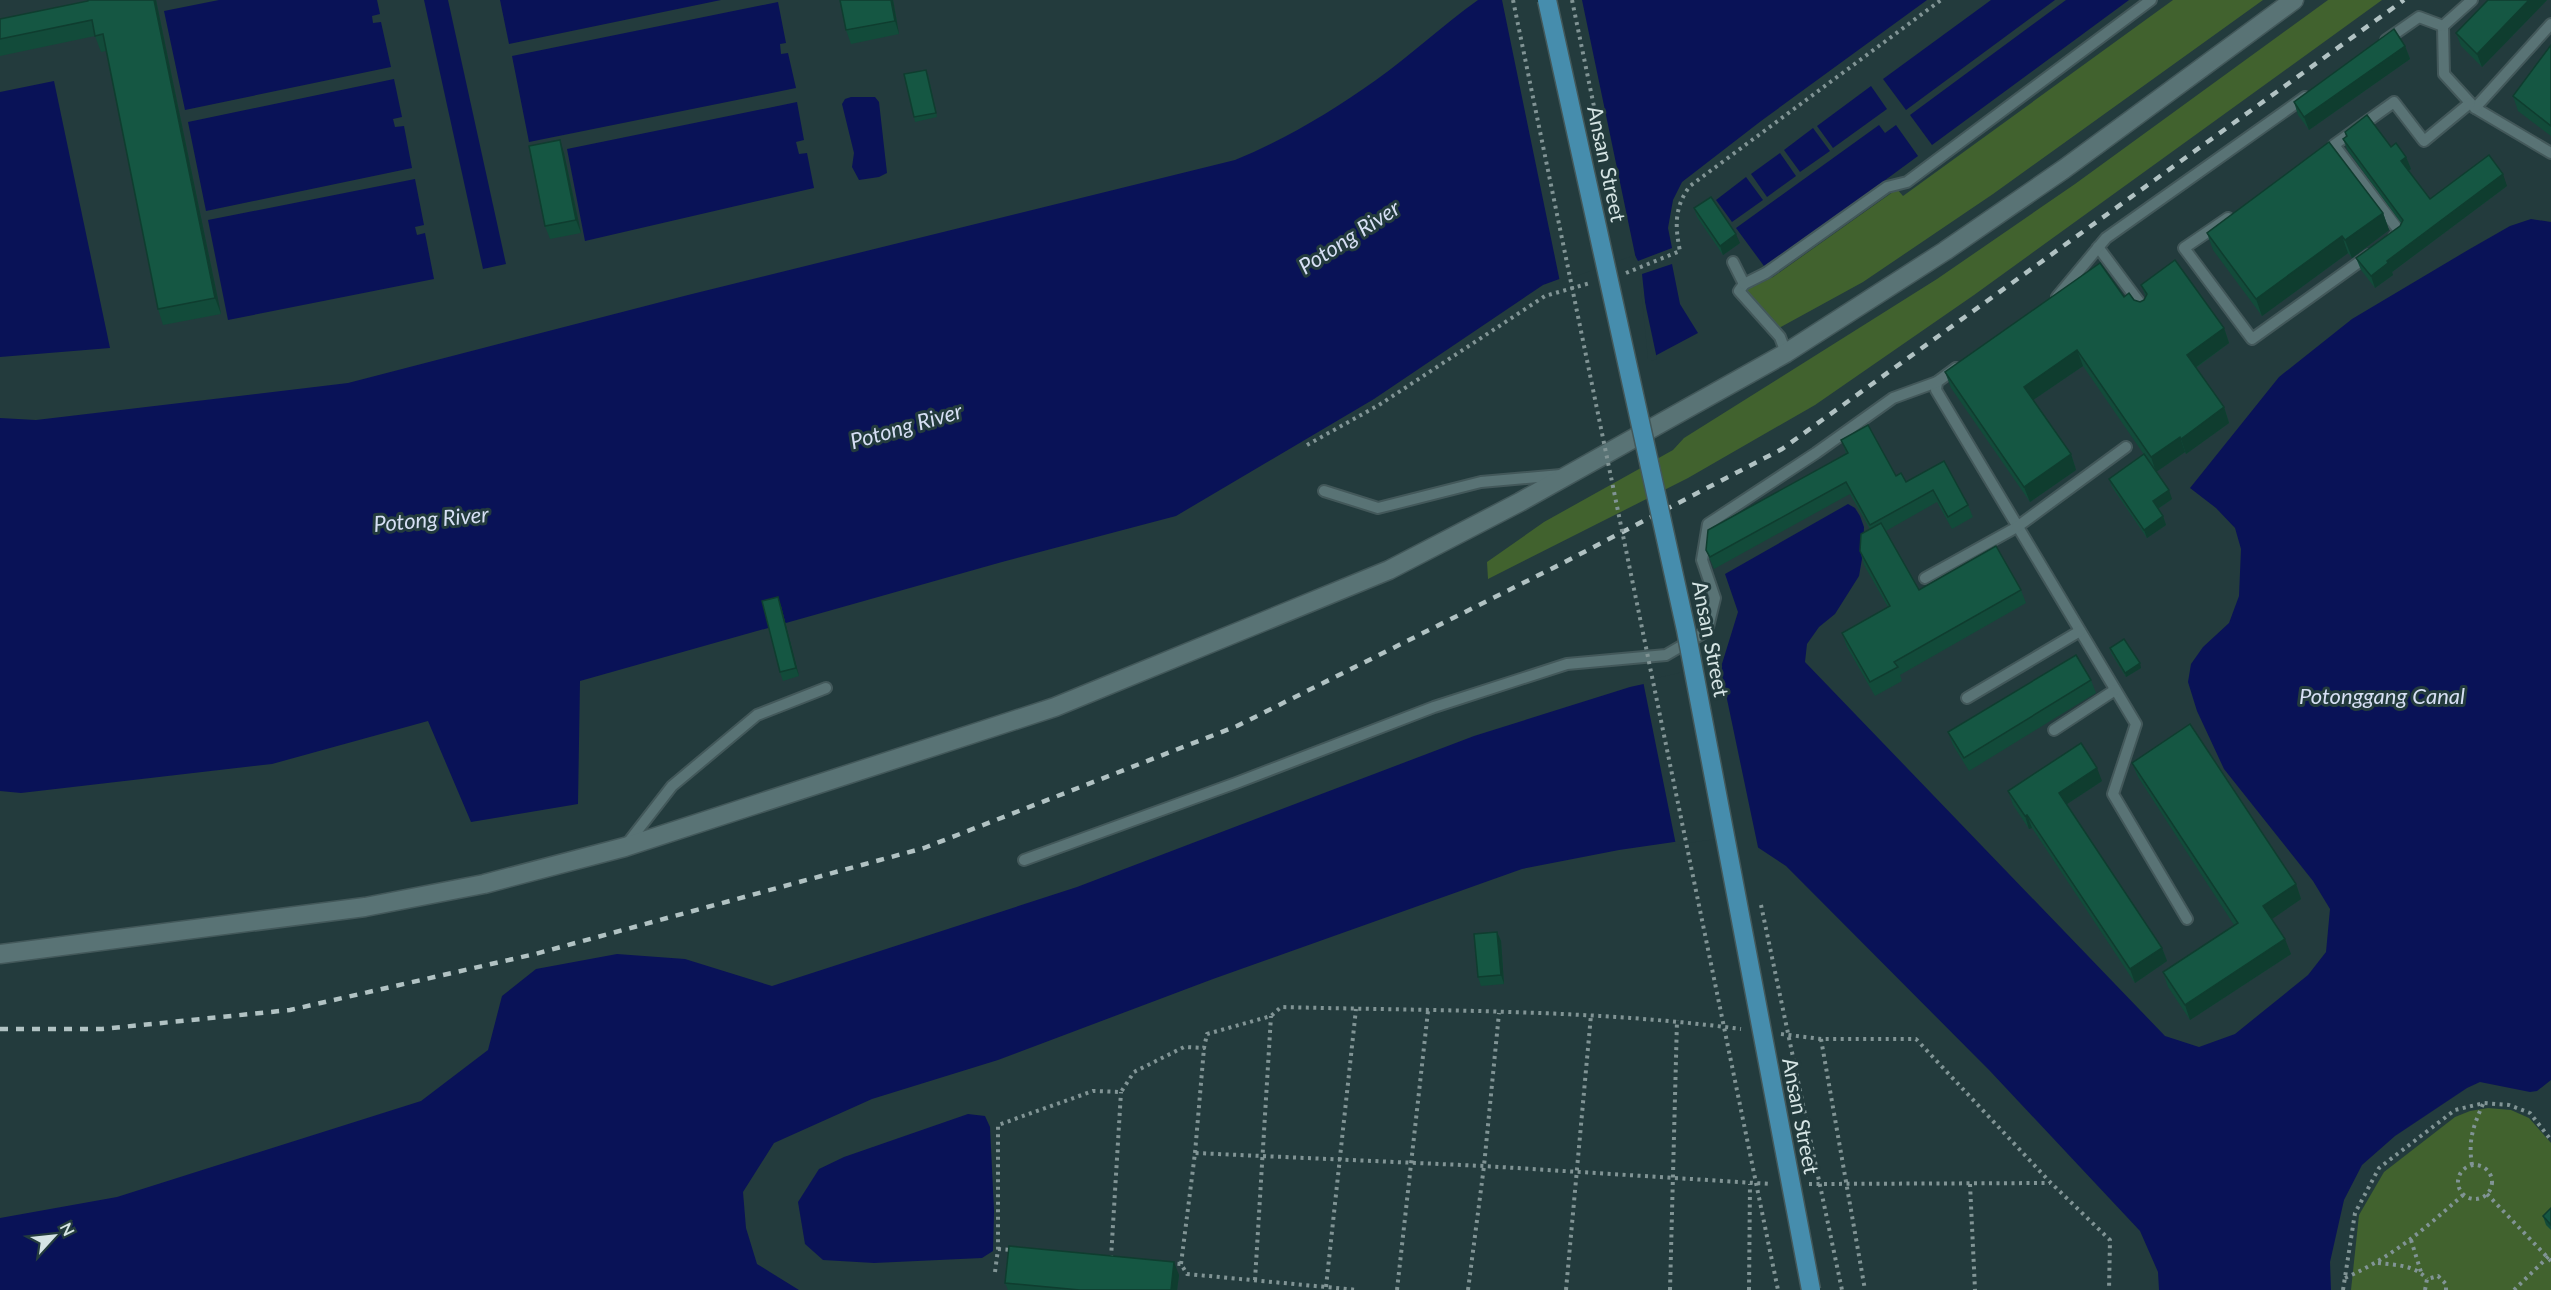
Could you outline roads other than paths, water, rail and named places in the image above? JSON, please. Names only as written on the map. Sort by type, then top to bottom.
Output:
[{"type":"main road","name":"Ansan Street","points":[[1547,0],[1686,630],[1810,1290]]},
{"type":"main road","points":[[0,954],[365,907],[484,884],[625,847],[1055,707],[1389,570],[1570,475],[1786,353],[1945,251],[2064,170],[2294,0]]},
{"type":"lane","points":[[1786,353],[1780,337],[1739,291],[1744,284],[1766,273],[1887,187],[1907,182],[2151,0]]},
{"type":"lane","points":[[2472,0],[2444,26],[2444,74],[2473,106],[2551,153]]},
{"type":"lane","points":[[2372,50],[2420,17],[2444,26]]},
{"type":"lane","points":[[2240,209],[2184,248],[2252,339],[2400,232],[2329,148],[2394,102],[2424,141],[2473,106],[2551,24]]},
{"type":"lane","points":[[2049,303],[2058,296],[2106,238],[2315,90]]},
{"type":"lane","points":[[2098,247],[2145,310]]},
{"type":"lane","points":[[1733,262],[1744,284]]},
{"type":"lane","points":[[1024,860],[1236,783],[1434,707],[1567,664],[1666,655],[1707,631],[1714,598],[1702,560],[1708,524],[1816,453],[1893,398],[1937,382],[1965,362]]},
{"type":"lane","points":[[1937,382],[1936,390],[2136,724],[2113,794],[2187,919]]},
{"type":"lane","points":[[1925,578],[2017,527],[2126,447]]},
{"type":"lane","points":[[1324,491],[1378,508],[1481,482],[1570,475]]},
{"type":"lane","points":[[1967,698],[2080,631]]},
{"type":"lane","points":[[625,847],[672,786],[758,715],[826,688]]},
{"type":"lane","points":[[2054,730],[2115,690]]},
{"type":"water","points":[[219,0],[377,0],[380,14],[372,16],[373,23],[381,22],[391,67],[185,110],[164,11]]},
{"type":"water","points":[[424,0],[448,0],[506,264],[483,269]]},
{"type":"water","points":[[500,0],[721,0],[509,44]]},
{"type":"water","name":"Potong River","points":[[1478,0],[1927,0],[1761,121],[1682,182],[1673,200],[1668,228],[1672,248],[1638,261],[1633,252],[1543,285],[1374,399],[1176,516],[1002,562],[580,681],[578,804],[471,822],[428,721],[272,764],[21,793],[0,791],[0,418],[36,420],[348,383],[688,295],[1235,160],[1290,134],[1342,103],[1389,70]]},
{"type":"water","points":[[1991,0],[2055,0],[1906,110],[1883,79]]},
{"type":"water","points":[[2066,0],[2129,0],[1932,145],[1910,115]]},
{"type":"water","points":[[778,2],[786,43],[780,44],[781,54],[788,53],[796,88],[529,142],[512,56]]},
{"type":"water","points":[[394,79],[402,117],[393,119],[395,127],[404,126],[412,168],[206,211],[188,122]]},
{"type":"water","points":[[54,81],[110,348],[0,357],[0,92]]},
{"type":"water","points":[[1871,86],[1887,109],[1833,148],[1817,126]]},
{"type":"water","points":[[875,97],[879,102],[887,173],[879,177],[859,180],[852,167],[854,153],[842,104],[845,99]]},
{"type":"water","points":[[797,102],[804,140],[796,142],[799,154],[807,153],[814,188],[585,241],[567,149]]},
{"type":"water","points":[[1879,125],[1885,133],[1896,125],[1918,156],[1768,266],[1764,266],[1736,228]]},
{"type":"water","points":[[1813,128],[1830,151],[1800,172],[1784,150]]},
{"type":"water","points":[[1780,153],[1796,176],[1767,197],[1751,174]]},
{"type":"water","points":[[1746,177],[1763,200],[1732,222],[1716,200]]},
{"type":"water","points":[[415,179],[424,225],[415,227],[417,235],[425,233],[434,279],[228,320],[208,220]]},
{"type":"water","name":"Potonggang Canal","points":[[2531,219],[2551,222],[2551,1080],[2537,1091],[2530,1092],[2480,1082],[2467,1088],[2395,1136],[2362,1165],[2344,1200],[2330,1262],[2331,1290],[2159,1290],[2158,1272],[2140,1231],[1990,1071],[1786,866],[1736,833],[1619,850],[1522,869],[1213,979],[998,1060],[872,1099],[774,1143],[743,1192],[746,1228],[757,1264],[799,1290],[0,1290],[0,1218],[117,1197],[421,1101],[488,1050],[502,996],[536,969],[617,954],[685,959],[772,986],[1077,887],[1474,736],[1630,687],[1721,667],[1738,612],[1725,574],[1848,504],[1855,508],[1864,527],[1859,576],[1835,614],[1819,627],[1807,644],[1805,662],[2165,1036],[2199,1047],[2235,1034],[2308,975],[2326,952],[2330,909],[2313,881],[2224,769],[2197,711],[2188,682],[2191,664],[2203,647],[2229,623],[2239,596],[2241,549],[2235,528],[2216,508],[2190,488],[2279,377],[2352,319],[2510,226]]},
{"type":"water","points":[[1672,264],[1680,304],[1698,333],[1651,358],[1642,274]]},
{"type":"water","points":[[968,1114],[985,1116],[990,1127],[994,1211],[993,1251],[982,1258],[874,1263],[823,1260],[805,1244],[798,1202],[819,1169],[844,1157]]},
{"type":"railway","points":[[0,1029],[102,1029],[290,1010],[535,954],[924,848],[1237,726],[1559,565],[1782,449],[2404,0]]}]
